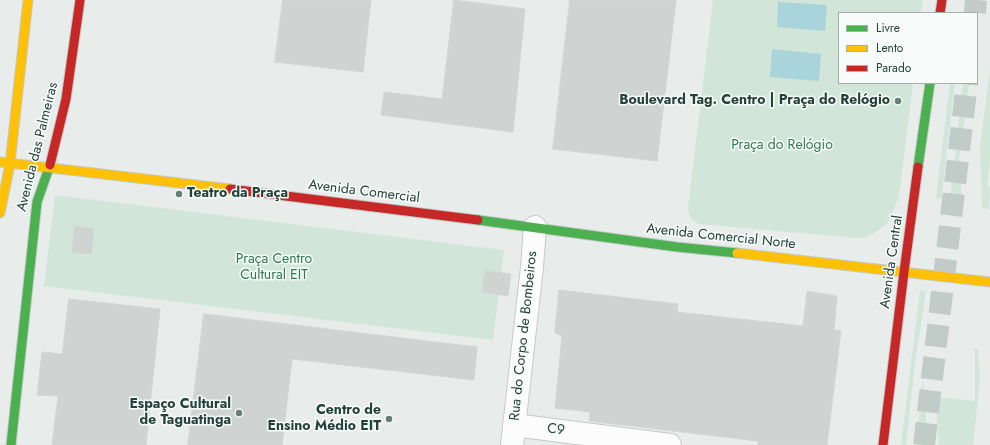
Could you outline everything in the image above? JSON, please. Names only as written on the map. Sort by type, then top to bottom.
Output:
[{"type":"main road","name":"Avenida das Palmeiras","points":[[0,213],[10,164],[28,0]]},
{"type":"main road","name":"Avenida das Palmeiras","points":[[11,445],[37,202],[50,167],[66,99],[80,0]]},
{"type":"main road","points":[[940,12],[942,0]]},
{"type":"main road","name":"Avenida Central","points":[[883,445],[904,272],[930,84]]},
{"type":"main road","name":"Avenida Comercial","points":[[0,162],[535,228]]},
{"type":"main road","name":"Avenida Comercial Norte","points":[[535,228],[669,246],[990,282]]},
{"type":"street","name":"Rua do Corpo de Bombeiros","points":[[513,435],[535,228]]},
{"type":"street","name":"C9","points":[[513,435],[670,445]]},
{"type":"green space","name":"Praça do Relógio","points":[[713,0],[923,0],[921,12],[838,12],[838,84],[913,84],[899,197],[887,224],[864,238],[857,238],[699,224],[690,218],[688,208]]},
{"type":"green space","points":[[974,0],[979,0],[978,12],[972,12]]},
{"type":"green space","points":[[990,69],[990,159],[987,186],[990,187],[989,209],[982,208],[980,145]]},
{"type":"green space","points":[[950,84],[955,84],[942,192],[943,199],[936,198]]},
{"type":"green space","points":[[963,84],[969,84],[959,160],[962,200],[950,199]]},
{"type":"green space","name":"Praça Centro Cultural EIT","points":[[55,195],[504,250],[493,340],[44,286]]},
{"type":"green space","points":[[920,290],[926,291],[915,364],[906,445],[901,445]]},
{"type":"green space","points":[[976,348],[978,350],[980,380],[973,445],[939,445],[935,397],[975,401],[974,349]]},
{"type":"green space","points":[[923,379],[928,445],[916,445]]},
{"type":"water","points":[[778,2],[827,5],[825,31],[777,27]]},
{"type":"water","points":[[772,49],[821,54],[819,81],[770,77]]},
{"type":"building","points":[[283,0],[371,0],[363,72],[275,62]]},
{"type":"building","points":[[454,0],[525,9],[513,132],[381,115],[384,92],[442,99]]},
{"type":"building","points":[[570,0],[676,0],[657,161],[553,149]]},
{"type":"building","points":[[75,226],[94,229],[91,254],[72,252]]},
{"type":"building","points":[[485,271],[511,274],[508,296],[482,292]]},
{"type":"building","points":[[559,290],[678,304],[677,312],[803,326],[807,291],[837,296],[834,330],[841,331],[827,445],[758,445],[758,441],[589,421],[590,412],[555,408],[562,336],[555,333]]},
{"type":"building","points":[[69,299],[160,309],[146,445],[52,445],[58,396],[37,395],[42,352],[62,354]]},
{"type":"building","points":[[204,314],[477,347],[474,380],[292,359],[282,445],[188,445]]},
{"type":"tunnel","points":[[975,12],[976,0]]},
{"type":"tunnel","points":[[924,445],[967,84]]},
{"type":"traffic: fast","points":[[918,167],[930,84]]},
{"type":"traffic: fast","points":[[11,445],[37,202],[50,165]]},
{"type":"traffic: fast","points":[[478,220],[677,247],[737,253]]},
{"type":"traffic: slow","points":[[0,213],[10,164],[28,0]]},
{"type":"traffic: slow","points":[[0,162],[230,189]]},
{"type":"traffic: slow","points":[[737,253],[990,282]]},
{"type":"traffic: jam","points":[[50,165],[66,99],[80,0]]},
{"type":"traffic: jam","points":[[940,12],[942,0]]},
{"type":"traffic: jam","points":[[883,445],[918,167]]},
{"type":"traffic: jam","points":[[230,189],[478,220]]},
{"type":"place","name":"Boulevard Tag. Centro | Praça do Relógio","points":[[898,101]]},
{"type":"place","name":"Teatro da Praça","points":[[179,194]]},
{"type":"place","name":"Espaço Cultural de Taguatinga","points":[[239,413]]},
{"type":"place","name":"Centro de Ensino Médio EIT","points":[[389,419]]}]
